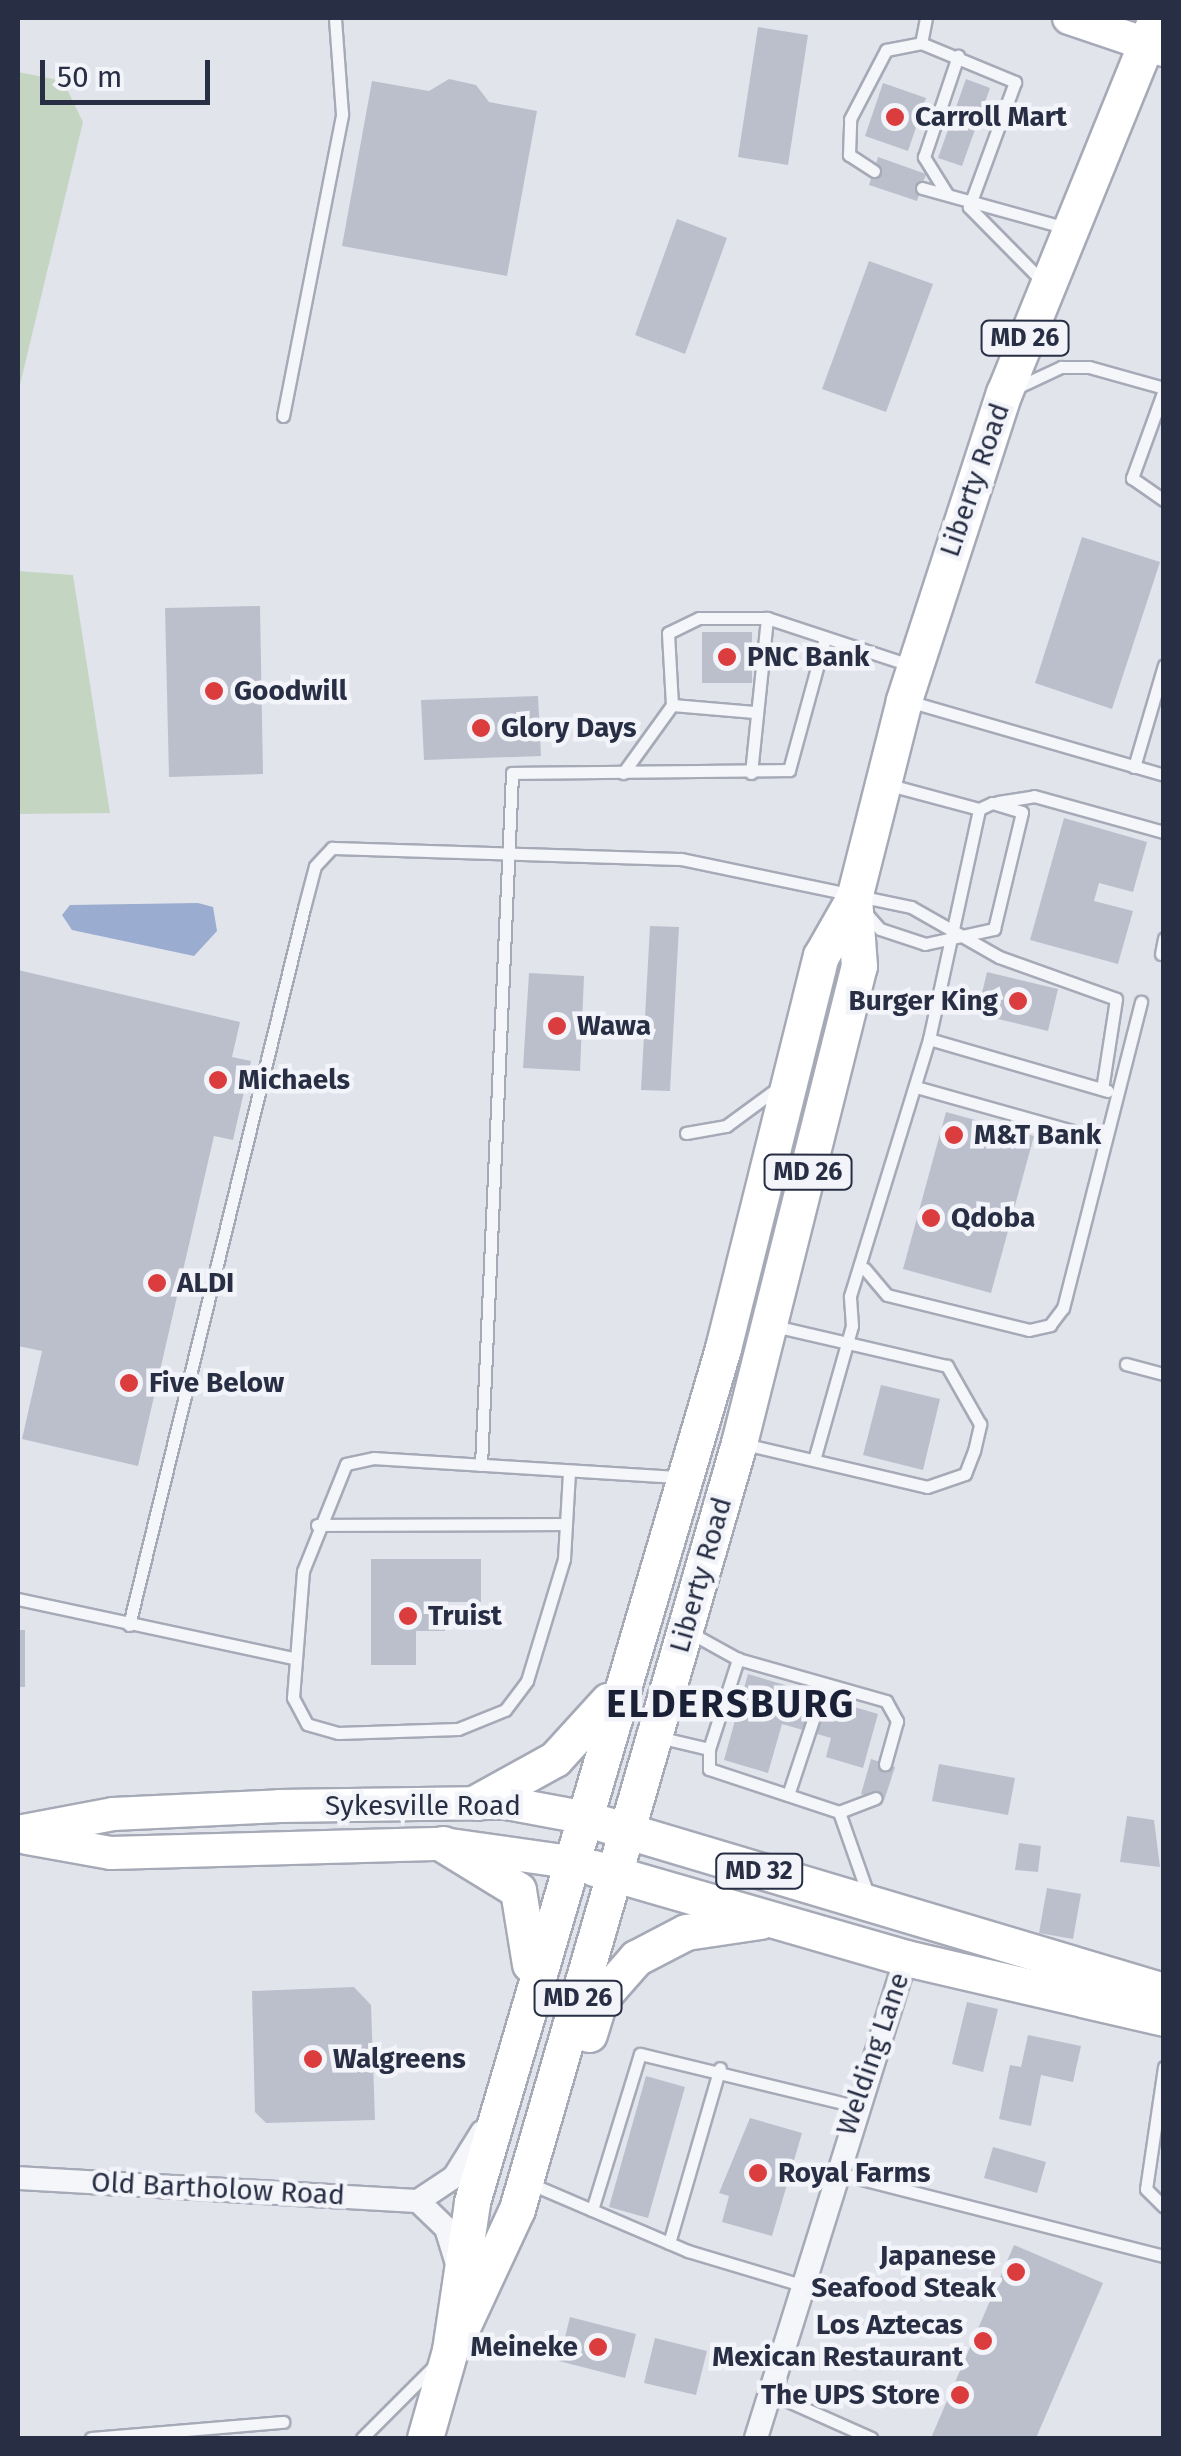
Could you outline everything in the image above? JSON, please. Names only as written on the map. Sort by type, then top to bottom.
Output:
[{"type":"main road","points":[[1069,18],[1155,37]]},
{"type":"main road","name":"Liberty Road","points":[[450,2350],[458,2269],[497,2114],[680,1477],[723,1348],[821,956],[854,898],[909,683],[1004,393],[1069,229],[1155,37]]},
{"type":"main road","name":"Liberty Road","points":[[425,2438],[450,2350],[525,2182],[739,1443],[859,966],[854,898]]},
{"type":"main road","points":[[477,1802],[556,1759],[620,1684]]},
{"type":"main road","name":"Sykesville Road","points":[[18,1834],[112,1814],[477,1802],[582,1817],[1164,1991]]},
{"type":"main road","name":"Sykesville Road","points":[[18,1834],[111,1853],[443,1844],[570,1862],[906,1958],[1164,2018]]},
{"type":"main road","points":[[443,1844],[518,1890],[531,1995]]},
{"type":"main road","points":[[542,2123],[574,2079],[600,1998],[636,1958],[686,1932],[771,1919]]},
{"type":"street","name":"Welding Lane","points":[[756,2438],[834,2172],[906,1958]]},
{"type":"street","points":[[458,2269],[446,2228],[418,2201],[454,2177],[497,2114]]},
{"type":"street","name":"Old Bartholow Road","points":[[18,2178],[418,2201]]},
{"type":"lane","points":[[283,416],[342,114],[335,18]]},
{"type":"lane","points":[[921,43],[926,18]]},
{"type":"lane","points":[[874,171],[848,154],[850,119],[886,50],[921,43],[958,56],[1014,82],[969,207]]},
{"type":"lane","points":[[947,194],[924,157],[958,56]]},
{"type":"lane","points":[[922,188],[947,194],[969,207],[1046,285]]},
{"type":"lane","points":[[969,207],[1069,229]]},
{"type":"lane","points":[[1004,393],[1061,367],[1114,369],[1164,389],[1132,478],[1164,500]]},
{"type":"lane","points":[[624,773],[672,705],[668,633],[699,618],[767,618],[824,638],[909,683],[1164,776]]},
{"type":"lane","points":[[751,773],[754,712],[767,618]]},
{"type":"lane","points":[[481,1465],[512,851],[512,773],[788,770],[824,638]]},
{"type":"lane","points":[[1134,767],[1164,665]]},
{"type":"lane","points":[[672,705],[754,712]]},
{"type":"lane","points":[[883,784],[979,809],[1034,796],[1164,832]]},
{"type":"lane","points":[[854,898],[898,937],[925,944],[954,933],[994,929],[1022,812],[992,803]]},
{"type":"lane","points":[[814,1460],[844,1342],[850,1296],[865,1268],[930,1039],[979,809]]},
{"type":"lane","points":[[128,1625],[315,866],[346,844],[709,862],[854,898],[911,907],[954,933],[1116,1000],[1102,1089]]},
{"type":"lane","points":[[1161,954],[1164,938]]},
{"type":"lane","points":[[865,1268],[887,1295],[1029,1330],[1050,1325],[1063,1308],[1140,1002]]},
{"type":"lane","points":[[930,1039],[1117,1094]]},
{"type":"lane","points":[[686,1133],[726,1126],[791,1078]]},
{"type":"lane","points":[[916,1086],[1104,1140]]},
{"type":"lane","points":[[739,1443],[947,1487],[974,1451],[980,1424],[947,1366],[770,1324]]},
{"type":"lane","points":[[1126,1364],[1164,1374]]},
{"type":"lane","points":[[569,1472],[566,1524],[527,1681],[482,1724],[319,1730],[297,1713],[292,1658],[304,1564],[335,1478],[357,1458],[680,1477]]},
{"type":"lane","points":[[317,1525],[566,1524]]},
{"type":"lane","points":[[18,1599],[292,1658]]},
{"type":"lane","points":[[685,1630],[738,1659],[896,1709],[885,1764]]},
{"type":"lane","points":[[738,1659],[709,1750],[709,1769],[839,1812],[874,1798]]},
{"type":"lane","points":[[788,1795],[825,1684]]},
{"type":"lane","points":[[654,1736],[709,1750]]},
{"type":"lane","points":[[839,1812],[873,1906]]},
{"type":"lane","points":[[592,2210],[640,2054],[720,2068],[855,2106]]},
{"type":"lane","points":[[1164,2067],[1146,2189],[1164,2207]]},
{"type":"lane","points":[[669,2243],[720,2068]]},
{"type":"lane","points":[[834,2172],[1164,2256]]},
{"type":"lane","points":[[525,2182],[669,2243],[801,2285]]},
{"type":"lane","points":[[362,2438],[450,2350]]},
{"type":"lane","points":[[770,2393],[871,2438]]},
{"type":"lane","points":[[91,2438],[211,2433],[283,2422]]},
{"type":"green space","points":[[18,72],[63,81],[83,122],[18,393]]},
{"type":"green space","points":[[18,571],[73,575],[110,813],[18,814]]},
{"type":"water","points":[[198,903],[213,907],[217,931],[194,956],[72,930],[62,915],[70,905]]},
{"type":"building","points":[[758,27],[808,35],[788,165],[738,157]]},
{"type":"building","points":[[449,79],[476,85],[489,102],[537,111],[507,276],[342,246],[372,81],[429,91]]},
{"type":"building","points":[[966,79],[990,88],[962,166],[938,158]]},
{"type":"building","name":"Carroll Mart","points":[[883,83],[926,98],[908,151],[865,136]]},
{"type":"building","points":[[878,157],[926,174],[917,201],[869,185]]},
{"type":"building","points":[[677,219],[727,238],[685,354],[635,335]]},
{"type":"building","points":[[869,261],[933,284],[886,412],[822,389]]},
{"type":"building","points":[[1082,537],[1160,562],[1112,709],[1035,683]]},
{"type":"building","name":"Goodwill","points":[[260,606],[263,774],[169,777],[165,608]]},
{"type":"building","name":"PNC Bank","points":[[702,632],[752,632],[752,683],[702,683]]},
{"type":"building","name":"Glory Days","points":[[538,696],[541,756],[424,760],[421,700]]},
{"type":"building","points":[[1064,818],[1147,842],[1133,892],[1099,883],[1094,901],[1133,911],[1118,964],[1030,940]]},
{"type":"building","name":"Wawa","points":[[650,926],[679,927],[670,1091],[641,1090]]},
{"type":"building","points":[[18,970],[240,1022],[232,1057],[251,1061],[233,1140],[214,1136],[138,1466],[22,1439],[42,1351],[18,1346]]},
{"type":"building","name":"Burger King","points":[[987,972],[1058,989],[1048,1031],[977,1014]]},
{"type":"building","name":"Wawa","points":[[529,973],[584,976],[580,1071],[523,1068]]},
{"type":"building","points":[[946,1112],[1034,1136],[991,1293],[903,1269]]},
{"type":"building","points":[[881,1385],[940,1399],[923,1470],[863,1455]]},
{"type":"building","name":"Truist","points":[[371,1559],[481,1559],[481,1602],[445,1602],[445,1631],[416,1631],[416,1665],[371,1665]]},
{"type":"building","points":[[18,1630],[25,1630],[25,1687],[18,1687]]},
{"type":"building","points":[[748,1674],[792,1687],[787,1706],[836,1720],[841,1703],[878,1714],[863,1768],[826,1757],[831,1738],[782,1724],[768,1773],[724,1760]]},
{"type":"building","points":[[871,1759],[895,1767],[884,1801],[861,1794]]},
{"type":"building","points":[[939,1764],[1015,1778],[1008,1815],[932,1801]]},
{"type":"building","points":[[1127,1816],[1154,1820],[1160,1867],[1120,1862]]},
{"type":"building","points":[[1019,1843],[1041,1846],[1038,1872],[1015,1870]]},
{"type":"building","points":[[1047,1888],[1081,1894],[1073,1939],[1039,1933]]},
{"type":"building","name":"Walgreens","points":[[354,1987],[371,2005],[375,2120],[266,2123],[255,2112],[252,1991]]},
{"type":"building","points":[[967,2002],[998,2009],[983,2072],[952,2064]]},
{"type":"building","points":[[1028,2035],[1081,2046],[1073,2082],[1041,2075],[1031,2126],[999,2119],[1010,2065],[1021,2067]]},
{"type":"building","points":[[646,2076],[685,2087],[648,2218],[609,2207]]},
{"type":"building","name":"Royal Farms","points":[[750,2118],[802,2133],[772,2236],[722,2222],[729,2196],[719,2193]]},
{"type":"building","points":[[993,2147],[1046,2162],[1037,2193],[984,2178]]},
{"type":"building","points":[[1014,2245],[1103,2283],[1036,2438],[931,2438]]},
{"type":"building","name":"Meineke","points":[[570,2317],[636,2334],[625,2378],[559,2361]]},
{"type":"building","points":[[655,2338],[707,2351],[696,2395],[644,2383]]},
{"type":"place","name":"Carroll Mart","points":[[895,117]]},
{"type":"place","name":"PNC Bank","points":[[727,657]]},
{"type":"place","name":"Goodwill","points":[[214,691]]},
{"type":"place","name":"Glory Days","points":[[481,728]]},
{"type":"place","name":"Burger King","points":[[1018,1001]]},
{"type":"place","name":"Wawa","points":[[557,1026]]},
{"type":"place","name":"Michaels","points":[[218,1080]]},
{"type":"place","name":"M&T Bank","points":[[954,1135]]},
{"type":"place","name":"Qdoba","points":[[931,1218]]},
{"type":"place","name":"ALDI","points":[[157,1283]]},
{"type":"place","name":"Five Below","points":[[129,1383]]},
{"type":"place","name":"Truist","points":[[408,1616]]},
{"type":"place","name":"Walgreens","points":[[313,2059]]},
{"type":"place","name":"Royal Farms","points":[[758,2173]]},
{"type":"place","name":"Japanese Seafood Steak","points":[[1016,2272]]},
{"type":"place","name":"Los Aztecas Mexican Restaurant","points":[[983,2341]]},
{"type":"place","name":"Meineke","points":[[598,2347]]},
{"type":"place","name":"The UPS Store","points":[[960,2395]]},
{"type":"district","name":"ELDERSBURG","points":[[731,1705]]}]
